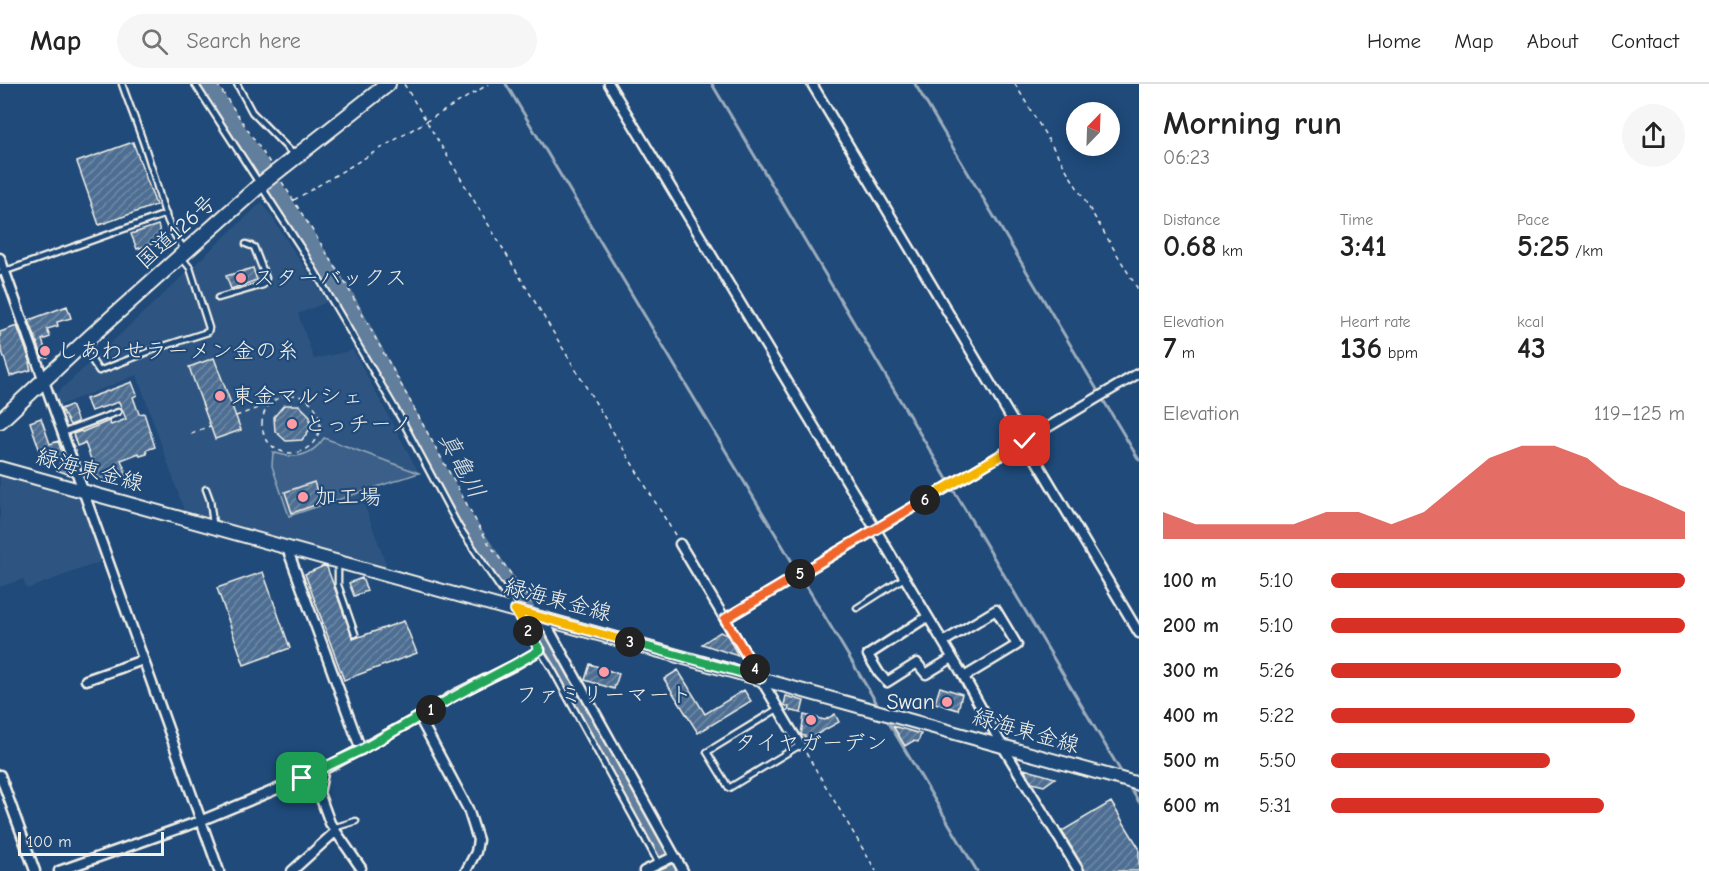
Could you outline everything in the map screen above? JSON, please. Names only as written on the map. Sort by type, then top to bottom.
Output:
[{"type":"highway","name":"国道126号","points":[[0,421],[82,344],[260,185],[388,84]]},
{"type":"main road","name":"緑海東金線","points":[[0,468],[1139,784]]},
{"type":"street","points":[[609,84],[1079,871]]},
{"type":"street","points":[[812,84],[1139,633]]},
{"type":"street","points":[[0,258],[2,272],[219,871]]},
{"type":"street","points":[[725,619],[1139,373]]},
{"type":"street","points":[[680,544],[800,745]]},
{"type":"street","points":[[287,548],[361,750]]},
{"type":"street","points":[[943,642],[996,610],[1017,645],[964,677]]},
{"type":"street","points":[[542,617],[683,871]]},
{"type":"street","points":[[927,617],[868,655],[887,682],[917,663],[926,674],[952,658]]},
{"type":"street","points":[[59,871],[200,821],[324,769],[456,694],[540,650]]},
{"type":"street","points":[[86,680],[143,660]]},
{"type":"street","points":[[419,717],[468,809],[478,840],[476,852],[466,871]]},
{"type":"street","points":[[324,769],[319,793],[334,830],[361,868]]},
{"type":"street","points":[[0,775],[34,871]]},
{"type":"street","points":[[292,871],[334,830]]},
{"type":"street","points":[[644,871],[675,856]]},
{"type":"lane","points":[[82,344],[99,371],[208,332],[209,328],[190,268],[166,214],[122,84]]},
{"type":"lane","points":[[195,84],[346,321],[459,527],[540,650],[659,864]]},
{"type":"lane","points":[[237,84],[252,112],[296,156]]},
{"type":"lane","points":[[2,272],[166,214]]},
{"type":"lane","points":[[219,298],[263,285],[266,282],[254,247],[246,244]]},
{"type":"lane","points":[[62,433],[118,412]]},
{"type":"lane","points":[[206,489],[210,500],[212,526]]},
{"type":"lane","points":[[338,562],[338,585],[356,634]]},
{"type":"lane","points":[[857,608],[904,578]]},
{"type":"lane","points":[[779,708],[707,752],[729,788],[800,745]]},
{"type":"lane","points":[[334,830],[356,821]]},
{"type":"path","points":[[217,84],[276,172],[342,279],[487,541],[542,617]]},
{"type":"path","points":[[404,84],[680,544]]},
{"type":"path","points":[[293,201],[489,84]]},
{"type":"path","points":[[1015,84],[1139,291]]},
{"type":"path","points":[[236,416],[270,404],[287,395],[296,396],[312,404],[320,421],[316,438],[310,445],[293,453],[274,448],[267,441],[262,421],[264,412],[270,404]]},
{"type":"path","points":[[190,433],[210,426]]},
{"type":"path","points":[[800,745],[876,871]]},
{"type":"shaded area","points":[[262,202],[327,302],[298,314],[314,359],[353,350],[419,473],[360,493],[388,569],[184,510],[137,375],[58,406],[53,397]]},
{"type":"shaded area","points":[[324,438],[419,473],[289,516],[272,466],[273,452],[288,456],[302,455],[314,449]]},
{"type":"shaded area","points":[[0,477],[83,500],[103,561],[27,589],[23,579],[0,587]]},
{"type":"building","points":[[133,142],[156,205],[99,225],[77,162]]},
{"type":"building","points":[[158,225],[163,240],[137,249],[131,234]]},
{"type":"building","points":[[253,268],[257,280],[231,289],[226,276]]},
{"type":"building","points":[[67,306],[71,318],[57,322],[58,326],[47,329],[50,337],[42,340],[48,357],[43,358],[29,320]]},
{"type":"building","points":[[17,326],[31,363],[29,363],[31,370],[10,376],[0,345],[0,332]]},
{"type":"building","points":[[214,358],[241,430],[215,439],[189,367]]},
{"type":"building","points":[[132,382],[137,395],[133,397],[139,414],[144,413],[155,447],[146,450],[147,454],[140,456],[139,453],[121,460],[127,475],[104,480],[98,478],[85,443],[77,446],[73,434],[109,421],[111,425],[126,419],[119,402],[91,411],[86,399]]},
{"type":"building","points":[[71,405],[78,422],[70,425],[61,409]]},
{"type":"building","points":[[284,405],[299,405],[310,416],[310,429],[302,440],[286,441],[275,431],[274,417]]},
{"type":"building","points":[[41,418],[50,444],[58,441],[70,475],[57,470],[63,456],[44,463],[30,422]]},
{"type":"building","name":"加工場","points":[[314,482],[321,503],[292,513],[285,492]]},
{"type":"building","points":[[324,566],[327,567],[353,639],[404,621],[417,653],[344,680],[305,574]]},
{"type":"building","points":[[263,572],[290,648],[244,665],[217,588]]},
{"type":"building","points":[[362,578],[367,591],[354,596],[349,583]]},
{"type":"building","points":[[720,632],[727,635],[738,656],[702,644]]},
{"type":"building","points":[[590,664],[619,674],[614,689],[585,680]]},
{"type":"building","points":[[678,670],[705,714],[744,690],[751,701],[698,733],[664,679]]},
{"type":"building","points":[[940,687],[962,694],[958,710],[935,703]]},
{"type":"building","points":[[786,696],[804,701],[801,713],[788,710],[789,707],[784,705]]},
{"type":"building","points":[[835,714],[839,722],[805,741],[805,736],[801,735],[804,715],[825,720]]},
{"type":"building","points":[[893,726],[921,734],[918,742],[913,741],[905,746]]},
{"type":"building","points":[[1024,769],[1055,778],[1044,786],[1032,783]]},
{"type":"building","points":[[1111,802],[1139,848],[1139,871],[1085,871],[1062,831]]},
{"type":"waterway","name":"真亀川","points":[[207,84],[346,299],[464,519],[546,640],[672,871]]},
{"type":"waterway","points":[[506,84],[879,707]]},
{"type":"waterway","points":[[712,84],[1123,775]]},
{"type":"waterway","points":[[915,84],[1139,460]]},
{"type":"waterway","points":[[886,718],[977,871]]},
{"type":"waterway","points":[[1129,786],[1139,802]]},
{"type":"place","name":"スターバックス","points":[[241,278]]},
{"type":"place","name":"しあわせラーメン金の糸","points":[[45,351]]},
{"type":"place","name":"東金マルシェ","points":[[220,396]]},
{"type":"place","name":"とっチーノ","points":[[292,424]]},
{"type":"place","name":"加工場","points":[[303,497]]},
{"type":"place","name":"ファミリーマート","points":[[604,672]]},
{"type":"place","name":"Swan","points":[[947,702]]},
{"type":"place","name":"タイヤガーデン","points":[[811,720]]},
{"type":"route","points":[[302,778],[361,750],[456,694],[540,650],[515,610],[761,678],[725,619],[1025,441]]}]
